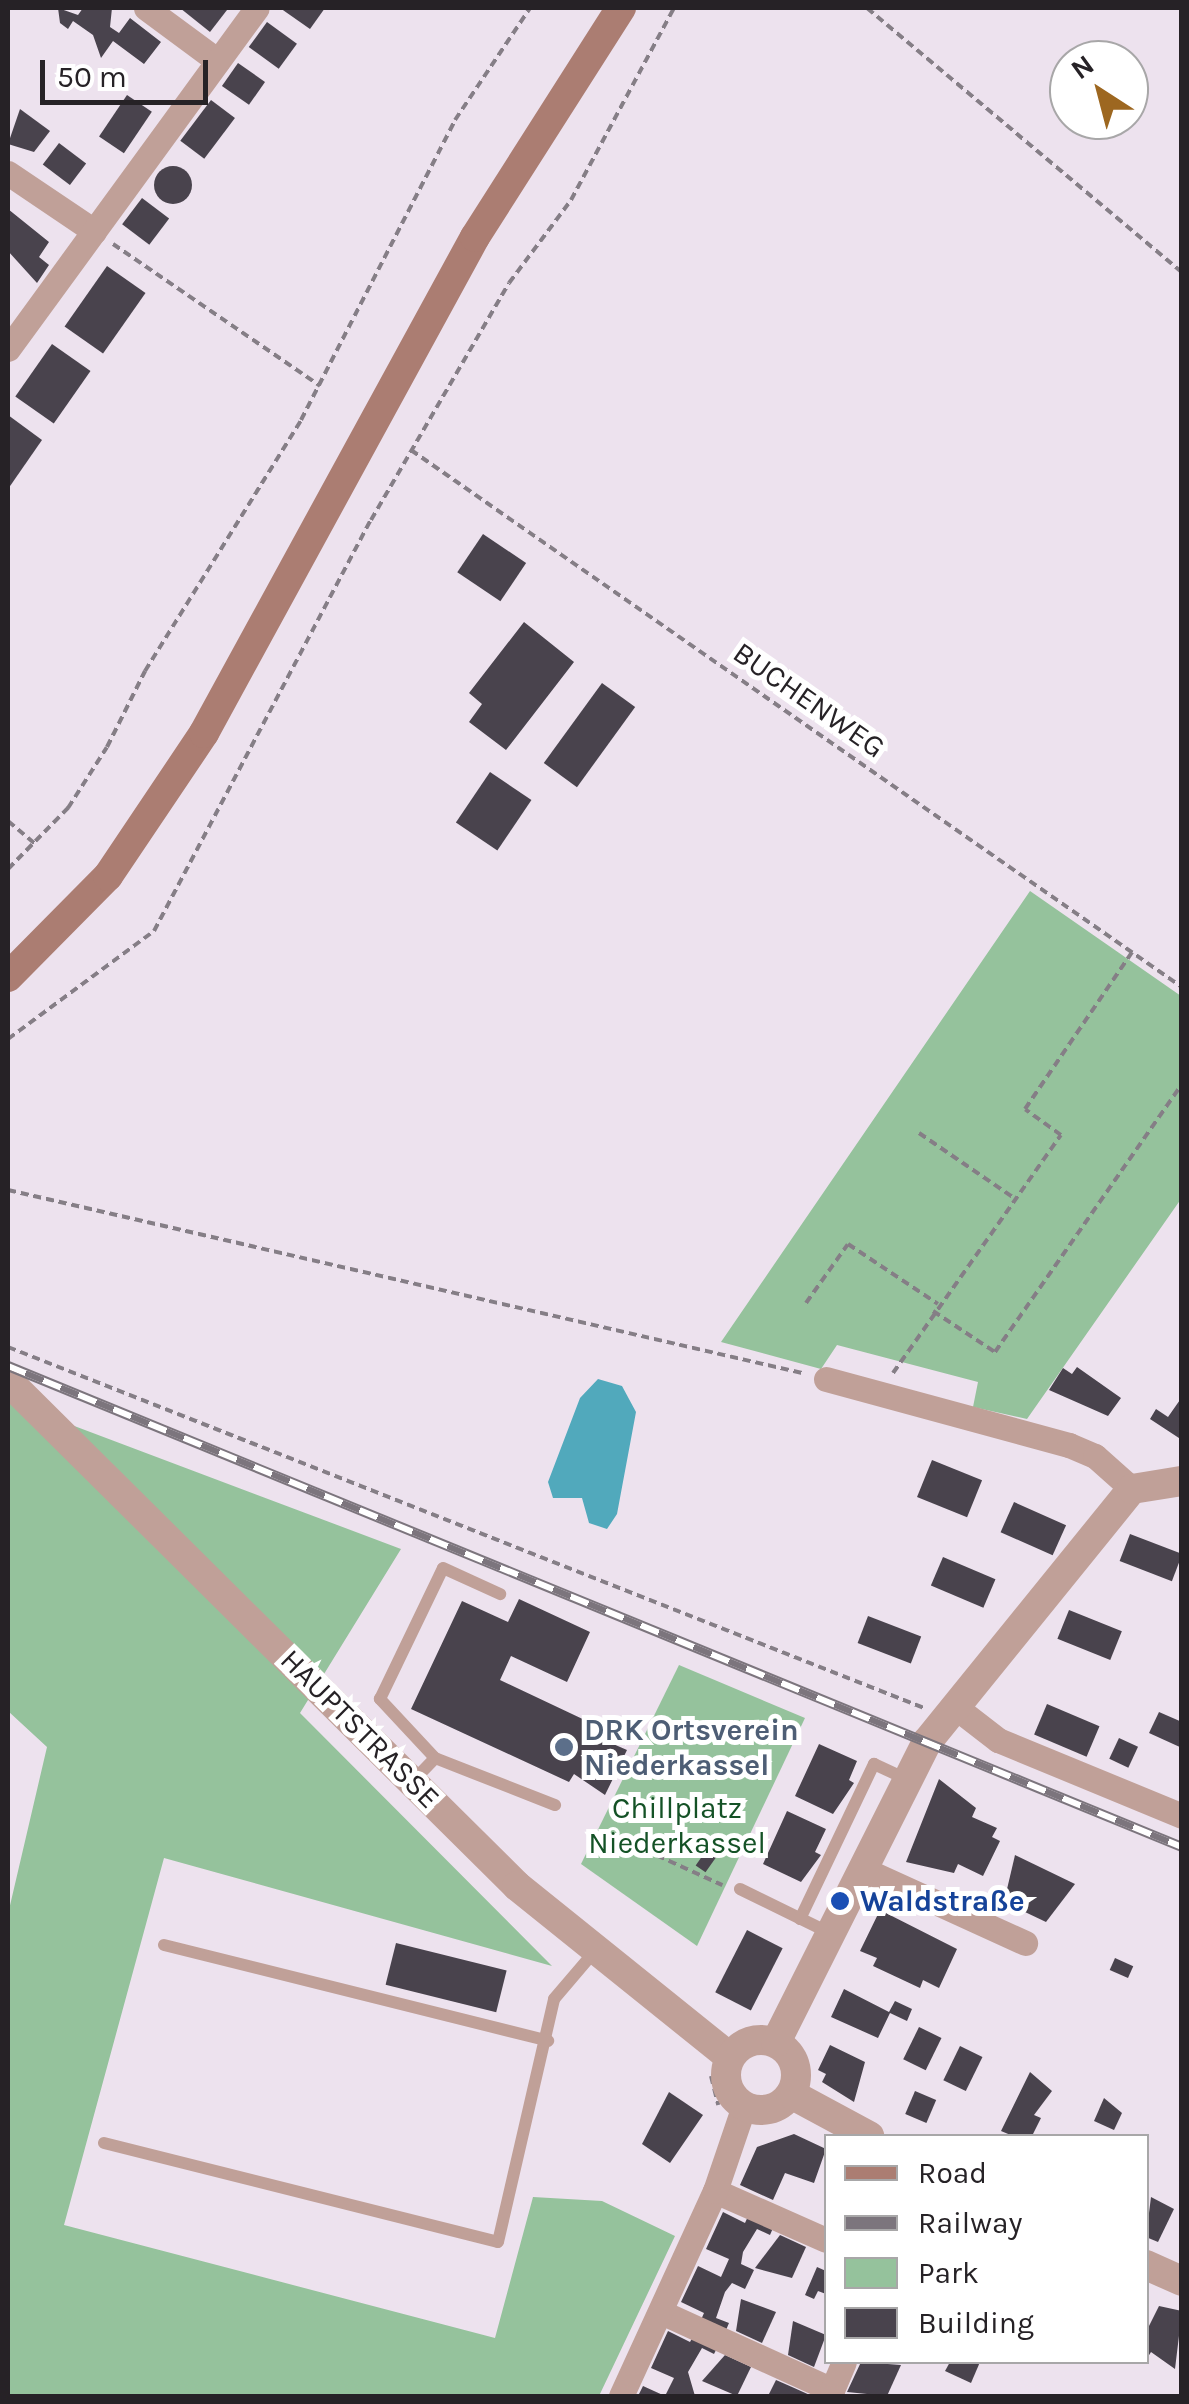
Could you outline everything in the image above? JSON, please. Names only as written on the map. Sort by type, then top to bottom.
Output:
[{"type":"main road","points":[[8,977],[108,876],[204,733],[475,236],[621,8]]},
{"type":"street","points":[[146,8],[218,61]]},
{"type":"street","points":[[8,348],[257,8]]},
{"type":"street","points":[[8,172],[94,230]]},
{"type":"street","points":[[826,1379],[1069,1445],[1096,1456],[1132,1489]]},
{"type":"street","name":"HAUPTSTRASSE","points":[[10,1386],[594,1952],[730,2057]]},
{"type":"street","points":[[776,2042],[908,1780],[950,1712],[1132,1489],[1182,1481]]},
{"type":"street","points":[[950,1712],[998,1740],[1182,1816]]},
{"type":"street","points":[[865,1870],[1025,1943]]},
{"type":"street","points":[[750,2041],[776,2042],[797,2070],[792,2094],[770,2110],[744,2106],[727,2084],[730,2057],[750,2041]]},
{"type":"street","points":[[792,2094],[865,2134]]},
{"type":"street","points":[[621,2396],[715,2191],[744,2106]]},
{"type":"street","points":[[715,2191],[824,2239]]},
{"type":"street","points":[[1149,2266],[1182,2281]]},
{"type":"street","points":[[662,2312],[832,2390],[843,2364]]},
{"type":"lane","points":[[500,1594],[443,1568],[380,1699],[435,1758],[555,1805]]},
{"type":"lane","points":[[413,1780],[435,1758]]},
{"type":"lane","points":[[800,1919],[874,1764],[908,1780]]},
{"type":"lane","points":[[740,1890],[832,1934]]},
{"type":"lane","points":[[164,1945],[548,2041]]},
{"type":"lane","points":[[104,2143],[498,2242],[548,2041],[554,1999],[594,1952]]},
{"type":"path","points":[[8,869],[37,845],[107,747],[320,386],[455,120],[530,8]]},
{"type":"path","points":[[8,1039],[154,931],[411,450],[509,284],[571,200],[674,8]]},
{"type":"path","points":[[867,8],[1182,272]]},
{"type":"path","points":[[94,230],[320,386]]},
{"type":"path","name":"BUCHENWEG","points":[[411,450],[1182,987]]},
{"type":"path","points":[[8,821],[37,845]]},
{"type":"path","points":[[889,1395],[895,1363],[1060,1135],[1025,1109],[1132,952]]},
{"type":"path","points":[[933,1311],[995,1352],[1182,1084]]},
{"type":"path","points":[[919,1132],[1014,1198]]},
{"type":"path","points":[[8,1190],[826,1379]]},
{"type":"path","points":[[806,1302],[848,1244],[938,1304]]},
{"type":"path","points":[[8,1347],[733,1639],[950,1712]]},
{"type":"path","points":[[645,1850],[740,1890]]},
{"type":"green space","points":[[1030,891],[1181,996],[1181,1199],[1027,1419],[973,1407],[978,1382],[837,1345],[821,1369],[721,1342]]},
{"type":"green space","points":[[8,1401],[401,1549],[300,1713],[552,1966],[164,1858],[64,2225],[495,2338],[533,2197],[602,2201],[675,2236],[599,2396],[8,2396],[8,1914],[47,1747],[8,1711]]},
{"type":"green space","name":"Chillplatz Niederkassel","points":[[679,1665],[805,1718],[697,1946],[581,1864]]},
{"type":"water","points":[[598,1379],[622,1386],[636,1412],[617,1514],[607,1529],[589,1523],[582,1498],[553,1498],[548,1482],[580,1398]]},
{"type":"building","points":[[58,8],[78,15],[83,8],[112,8],[110,27],[119,33],[130,18],[161,42],[144,64],[113,41],[101,58],[93,35],[73,21],[68,29],[60,23]]},
{"type":"building","points":[[180,8],[224,8],[227,10],[210,32]]},
{"type":"building","points":[[280,8],[325,8],[310,29]]},
{"type":"building","points":[[267,22],[297,44],[279,69],[249,47]]},
{"type":"building","points":[[238,63],[265,82],[249,105],[222,86]]},
{"type":"building","points":[[127,95],[152,112],[124,153],[99,136]]},
{"type":"building","points":[[211,100],[235,118],[204,159],[180,141]]},
{"type":"building","points":[[20,109],[50,131],[34,152],[8,144]]},
{"type":"building","points":[[59,143],[86,163],[70,185],[43,165]]},
{"type":"building","points":[[173,166],[186,172],[192,185],[186,198],[173,204],[160,198],[154,185],[160,172]]},
{"type":"building","points":[[142,198],[169,218],[149,245],[122,224]]},
{"type":"building","points":[[8,209],[49,242],[39,257],[49,265],[37,283],[8,251]]},
{"type":"building","points":[[107,266],[146,293],[103,354],[65,327]]},
{"type":"building","points":[[52,344],[91,371],[54,423],[15,396]]},
{"type":"building","points":[[8,415],[42,440],[8,489]]},
{"type":"building","points":[[483,534],[526,563],[500,601],[457,572]]},
{"type":"building","points":[[524,622],[574,662],[506,750],[469,722],[482,704],[469,693]]},
{"type":"building","points":[[602,683],[635,707],[577,787],[544,763]]},
{"type":"building","points":[[490,772],[531,800],[497,851],[456,823]]},
{"type":"building","points":[[1077,1367],[1121,1398],[1108,1416],[1049,1390],[1063,1368],[1072,1374]]},
{"type":"building","points":[[1182,1397],[1182,1440],[1150,1419],[1156,1409],[1168,1417]]},
{"type":"building","points":[[932,1460],[982,1480],[967,1517],[917,1497]]},
{"type":"building","points":[[1014,1502],[1066,1525],[1053,1555],[1001,1532]]},
{"type":"building","points":[[1130,1534],[1182,1554],[1172,1581],[1120,1561]]},
{"type":"building","points":[[943,1557],[995,1579],[983,1608],[931,1586]]},
{"type":"building","points":[[519,1599],[590,1632],[567,1682],[511,1656],[500,1680],[608,1731],[604,1740],[627,1750],[605,1795],[574,1774],[569,1782],[411,1709],[462,1601],[508,1622]]},
{"type":"building","points":[[1069,1610],[1122,1631],[1110,1660],[1057,1639]]},
{"type":"building","points":[[868,1616],[921,1636],[911,1664],[858,1643]]},
{"type":"building","points":[[1047,1704],[1099,1726],[1087,1757],[1034,1734]]},
{"type":"building","points":[[1159,1712],[1182,1722],[1182,1748],[1149,1733]]},
{"type":"building","points":[[1119,1738],[1138,1747],[1128,1768],[1109,1759]]},
{"type":"building","points":[[819,1744],[857,1761],[849,1780],[854,1783],[833,1814],[795,1796]]},
{"type":"building","points":[[939,1779],[976,1808],[972,1817],[997,1828],[992,1837],[1000,1841],[983,1876],[958,1864],[954,1873],[906,1862]]},
{"type":"building","points":[[787,1811],[826,1829],[815,1852],[821,1855],[801,1882],[763,1864]]},
{"type":"building","points":[[710,1845],[720,1852],[705,1872],[696,1865]]},
{"type":"building","points":[[1015,1855],[1075,1884],[1046,1922],[1004,1902]]},
{"type":"building","points":[[880,1910],[957,1949],[939,1988],[923,1980],[920,1988],[873,1966],[877,1958],[860,1951]]},
{"type":"building","points":[[747,1930],[783,1948],[751,2011],[715,1992]]},
{"type":"building","points":[[396,1943],[507,1971],[496,2012],[386,1985]]},
{"type":"building","points":[[1115,1958],[1133,1966],[1128,1978],[1110,1970]]},
{"type":"building","points":[[844,1989],[889,2012],[895,2001],[912,2009],[907,2021],[890,2013],[878,2038],[831,2017]]},
{"type":"building","points":[[919,2027],[941,2038],[926,2070],[903,2059]]},
{"type":"building","points":[[830,2045],[865,2062],[854,2102],[822,2082],[826,2074],[818,2070]]},
{"type":"building","points":[[960,2046],[982,2057],[966,2091],[943,2080]]},
{"type":"building","points":[[1030,2072],[1052,2091],[1034,2115],[1041,2118],[1033,2134],[1001,2131]]},
{"type":"building","points":[[915,2091],[936,2100],[926,2123],[905,2114]]},
{"type":"building","points":[[669,2092],[703,2115],[670,2163],[642,2144]]},
{"type":"building","points":[[1104,2098],[1122,2113],[1114,2130],[1094,2121]]},
{"type":"building","points":[[794,2134],[824,2148],[824,2155],[814,2183],[785,2173],[773,2200],[740,2185],[757,2147]]},
{"type":"building","points":[[1151,2197],[1174,2209],[1158,2242],[1149,2238]]},
{"type":"building","points":[[723,2212],[745,2223],[749,2214],[773,2228],[770,2235],[757,2229],[743,2252],[741,2264],[754,2270],[745,2289],[732,2283],[725,2292],[716,2318],[729,2323],[726,2330],[700,2322],[704,2313],[681,2302],[698,2266],[721,2277],[729,2259],[706,2249]]},
{"type":"building","points":[[780,2235],[806,2247],[792,2278],[755,2268]]},
{"type":"building","points":[[817,2267],[824,2270],[824,2293],[818,2291],[814,2299],[805,2295]]},
{"type":"building","points":[[741,2299],[776,2312],[762,2343],[736,2331]]},
{"type":"building","points":[[1159,2306],[1182,2311],[1175,2369],[1151,2352],[1149,2355],[1149,2326]]},
{"type":"building","points":[[793,2321],[824,2334],[814,2367],[788,2355]]},
{"type":"building","points":[[668,2331],[690,2342],[695,2333],[718,2346],[714,2354],[702,2348],[688,2372],[695,2396],[665,2396],[674,2378],[651,2368]]},
{"type":"building","points":[[725,2355],[751,2367],[737,2396],[702,2381]]},
{"type":"building","points":[[860,2364],[901,2365],[887,2396],[847,2392]]},
{"type":"building","points":[[949,2364],[979,2364],[971,2383],[945,2371]]},
{"type":"building","points":[[776,2380],[792,2387],[812,2396],[768,2396]]},
{"type":"building","points":[[643,2386],[665,2396],[638,2396]]},
{"type":"railway","points":[[8,1366],[1182,1847]]},
{"type":"place","name":"DRK Ortsverein Niederkassel","points":[[564,1747]]},
{"type":"place","name":"Waldstraße","points":[[840,1901]]}]
